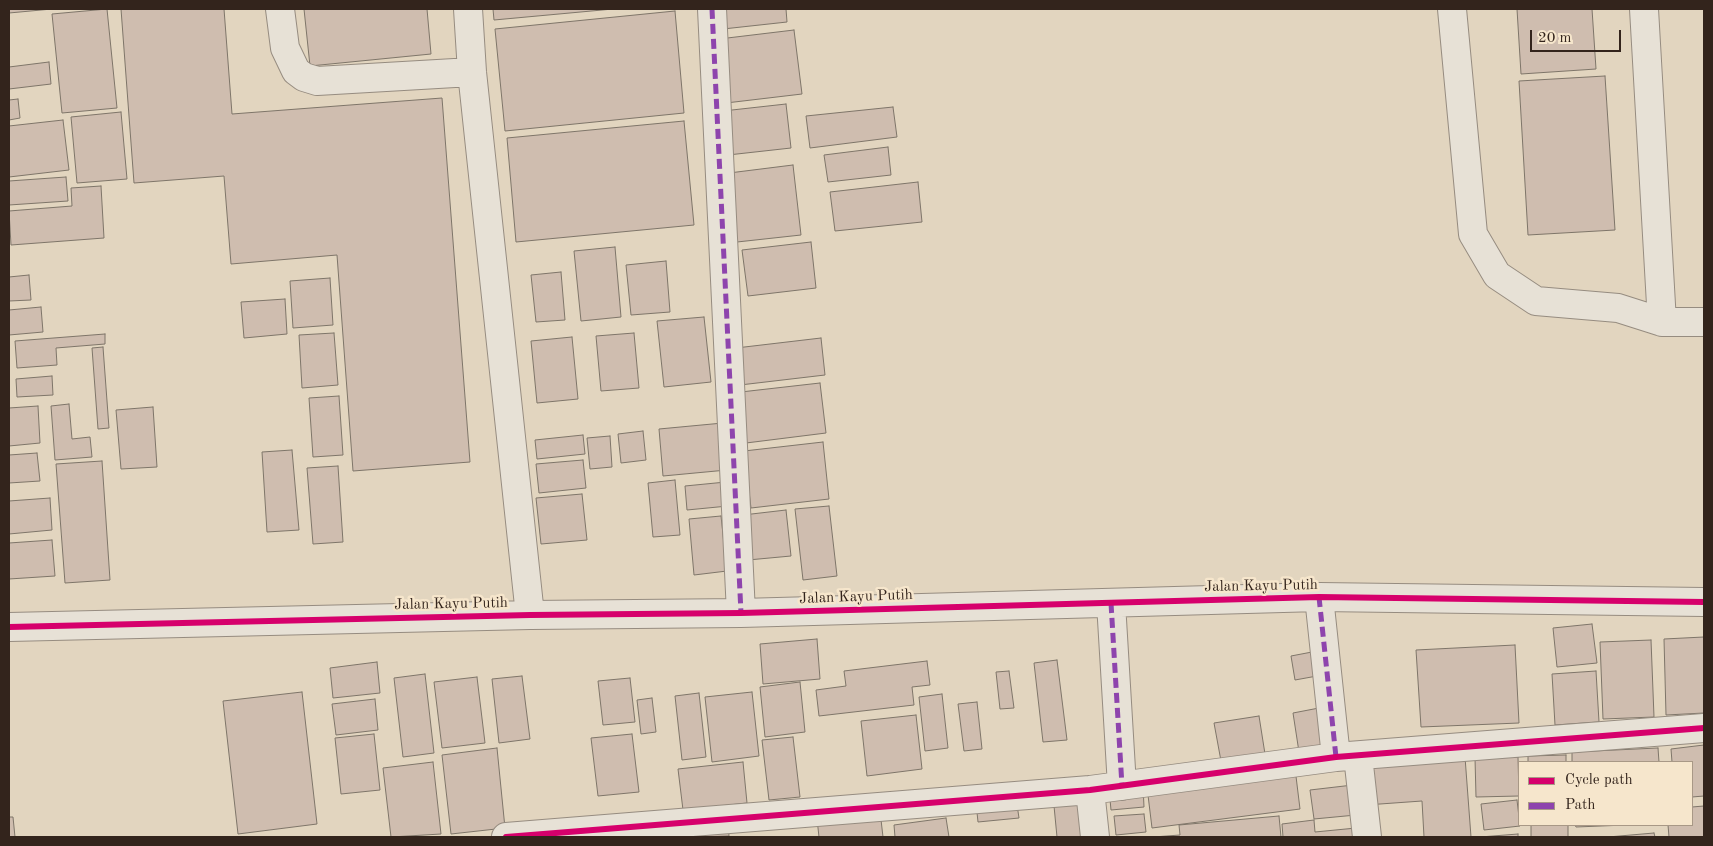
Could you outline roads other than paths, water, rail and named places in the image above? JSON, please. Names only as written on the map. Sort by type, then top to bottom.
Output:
[{"type":"street","points":[[280,9],[284,48],[296,71],[304,77],[317,81],[472,72]]},
{"type":"street","points":[[468,9],[472,72],[530,615]]},
{"type":"street","points":[[712,9],[741,613]]},
{"type":"street","points":[[1452,9],[1473,234],[1497,275],[1536,301],[1618,308],[1662,322],[1704,322]]},
{"type":"street","points":[[1644,9],[1662,322]]},
{"type":"street","points":[[1319,597],[1347,756],[1368,837]]},
{"type":"street","name":"Jalan Kayu Putih","points":[[9,627],[530,615],[741,613],[1319,597],[1704,602]]},
{"type":"street","points":[[1111,603],[1122,786]]},
{"type":"street","points":[[506,837],[790,826],[1122,786],[1347,756],[1704,728]]},
{"type":"street","points":[[1090,790],[1094,837]]}]
